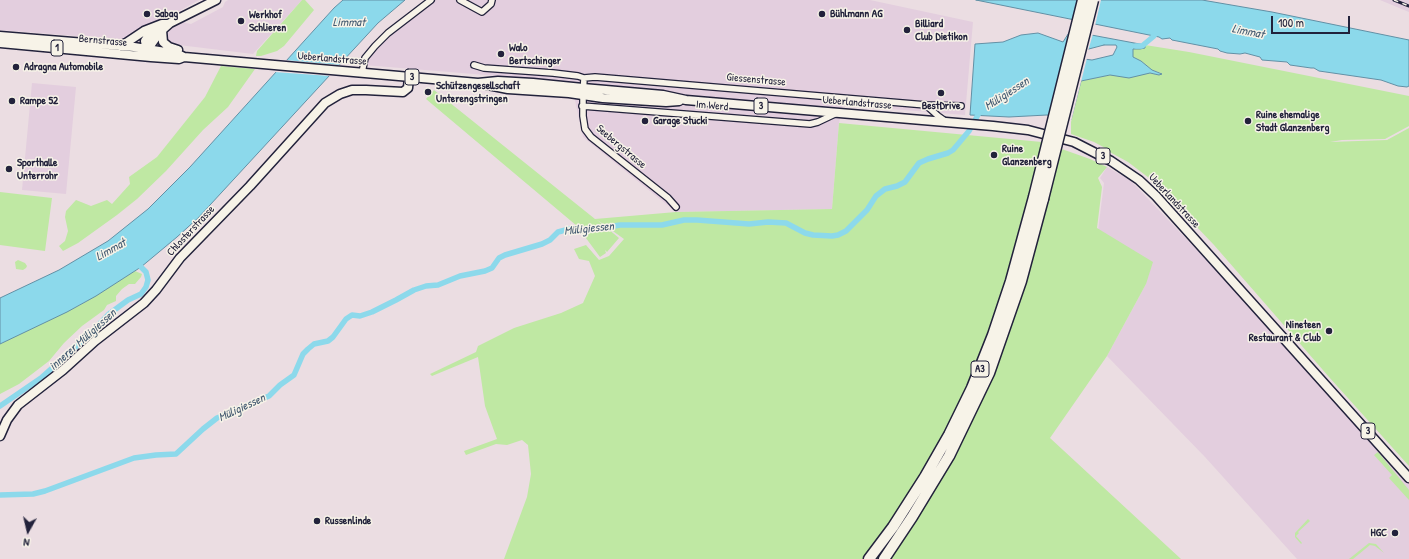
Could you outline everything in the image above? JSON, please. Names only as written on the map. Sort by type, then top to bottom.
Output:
[{"type":"highway","name":"A3","points":[[884,559],[943,467],[962,431],[989,373],[1021,281],[1083,0]]},
{"type":"highway","name":"A3","points":[[873,559],[889,538],[893,527],[937,456],[960,413],[993,335],[1039,198],[1093,0]]},
{"type":"highway","points":[[868,559],[893,527]]},
{"type":"main road","name":"Bernstrasse","points":[[133,55],[141,53],[150,46],[157,35],[170,24],[216,0]]},
{"type":"main road","name":"Bernstrasse","points":[[119,46],[126,44],[144,31],[153,29],[162,24],[170,24]]},
{"type":"main road","points":[[152,57],[148,54],[145,42],[153,29]]},
{"type":"main road","points":[[162,30],[163,42],[169,47],[178,50],[184,57]]},
{"type":"main road","name":"Bernstrasse","points":[[0,36],[146,49]]},
{"type":"main road","name":"Bernstrasse","points":[[0,43],[152,57]]},
{"type":"main road","name":"Ueberlandstrasse","points":[[146,49],[178,54],[184,57],[478,83],[508,89],[663,95],[686,100],[966,123],[1028,130],[1074,142],[1111,160],[1139,180],[1164,204],[1409,478]]},
{"type":"main road","name":"Ueberlandstrasse","points":[[152,57],[179,59],[184,57]]},
{"type":"main road","name":"Chlosterstrasse","points":[[0,436],[7,420],[18,406],[63,370],[95,341],[144,303],[156,290],[180,258],[250,186],[325,103],[340,94],[352,90],[403,92],[408,88],[409,77]]},
{"type":"street","points":[[362,73],[365,58],[375,46],[388,33],[431,0]]},
{"type":"street","points":[[460,0],[482,12],[491,4],[492,0]]},
{"type":"street","points":[[0,31],[9,37]]},
{"type":"street","name":"Giessenstrasse","points":[[474,65],[484,68],[553,73],[584,78],[595,77],[926,105],[961,106]]},
{"type":"street","points":[[583,92],[584,78]]},
{"type":"street","name":"Seebergstrasse","points":[[583,92],[582,106],[585,129],[591,137],[668,198],[676,207]]},
{"type":"street","points":[[926,105],[945,122]]},
{"type":"street","name":"Im Werd","points":[[582,106],[810,124],[837,113]]},
{"type":"shaded area","points":[[0,0],[199,0],[179,11],[185,23],[191,24],[223,7],[225,2],[228,0],[302,0],[253,54],[154,42],[0,30]]},
{"type":"shaded area","points":[[433,0],[870,0],[973,22],[965,115],[843,105],[839,123],[832,209],[676,212],[583,137],[571,82],[364,65],[374,47]]},
{"type":"shaded area","points":[[1380,0],[1409,0],[1409,12]]},
{"type":"shaded area","points":[[32,83],[76,87],[66,194],[22,190]]},
{"type":"shaded area","points":[[1107,167],[1130,180],[1326,385],[1409,478],[1409,559],[1297,559],[1205,457],[1107,356],[1146,284],[1098,231],[1104,183],[1100,178]]},
{"type":"green space","points":[[302,0],[305,0],[314,10],[284,46],[277,51],[256,56],[257,51]]},
{"type":"green space","points":[[1145,45],[1189,52],[1409,96],[1409,126],[1385,139],[1342,140],[1330,142],[1387,140],[1409,128],[1409,466],[1214,245],[1153,181],[1128,162],[1106,150],[1107,149],[1094,142],[1071,134],[1071,120],[1081,81],[1110,75],[1150,73],[1159,75],[1161,73],[1152,70],[1141,61],[1133,57],[1133,48],[1145,48]]},
{"type":"green space","points":[[221,66],[255,69],[228,107],[203,130],[166,171],[137,199],[78,243],[63,251],[59,246],[65,241],[68,231],[65,217],[66,211],[76,200],[91,206],[107,200],[112,204],[130,184],[129,177],[157,157],[205,97]]},
{"type":"green space","points":[[434,90],[595,219],[676,212],[832,209],[839,123],[1042,142],[1090,159],[1107,167],[1098,178],[1102,187],[1097,228],[1153,262],[1146,284],[1107,356],[1050,438],[1181,559],[504,559],[527,497],[531,474],[528,445],[522,440],[507,445],[496,444],[466,455],[464,451],[497,439],[485,406],[478,357],[432,376],[430,374],[476,352],[478,346],[514,328],[561,313],[583,303],[595,276],[589,261],[579,259],[574,249],[586,245],[599,260],[609,256],[624,239],[596,219],[619,238],[607,252],[605,250],[606,253],[600,257],[577,226],[426,99]]},
{"type":"green space","points":[[0,192],[52,198],[45,251],[0,245]]},
{"type":"green space","points":[[18,260],[25,263],[27,266],[26,268],[23,270],[16,269],[15,262]]},
{"type":"green space","points":[[135,271],[142,274],[135,284],[129,284],[122,289],[116,296],[116,301],[107,305],[104,310],[82,326],[64,343],[49,361],[19,384],[0,394],[0,344],[80,305]]},
{"type":"green space","points":[[1378,452],[1409,490],[1409,500],[1389,478],[1392,475],[1374,455]]},
{"type":"green space","points":[[1308,519],[1310,521],[1298,532],[1299,533],[1296,536],[1302,543],[1301,544],[1295,537],[1295,533]]},
{"type":"green space","points":[[1369,543],[1376,544],[1384,553],[1375,546],[1370,545],[1353,559],[1349,559]]},
{"type":"water","name":"Limmat","points":[[343,0],[405,0],[378,23],[198,218],[177,237],[141,267],[96,296],[67,312],[0,344],[0,298],[59,270],[108,241],[148,209],[190,167],[334,8]]},
{"type":"water","name":"Limmat","points":[[976,0],[1202,0],[1272,12],[1409,40],[1409,86],[1398,86],[1381,80],[1319,71],[1314,68],[1290,65],[1287,62],[1262,60],[1260,57],[1245,53],[1227,53],[1218,49],[1172,40],[1170,38],[1162,39],[1159,37]]},
{"type":"water","points":[[1070,31],[1145,45],[1145,48],[1133,49],[1133,57],[1141,61],[1152,70],[1162,74],[1159,75],[1150,73],[1129,78],[1110,75],[1081,81],[1071,120],[1047,115],[1009,117],[970,115],[975,44],[1003,42],[1021,35],[1038,33],[1063,42]],"holes":[[[1104,45],[1116,45],[1117,47],[1113,55],[1092,60],[1076,58],[1085,50]]]},
{"type":"pier","points":[[1077,0],[1101,0],[1095,26],[1072,21]]},
{"type":"pier","points":[[1070,29],[1093,34],[1088,51],[1078,56],[1087,58],[1071,122],[1048,118]]},
{"type":"pier","points":[[285,60],[341,65],[330,76],[274,72]]},
{"type":"waterway","name":"Müligiessen","points":[[1136,46],[1142,46],[1154,36]]},
{"type":"waterway","name":"Müligiessen","points":[[0,495],[33,494],[45,491],[134,458],[176,454],[217,418],[269,396],[280,385],[294,375],[303,354],[308,349],[314,344],[328,341],[333,337],[346,319],[352,315],[360,316],[372,312],[414,290],[426,286],[438,285],[460,276],[485,271],[492,268],[499,258],[542,244],[550,240],[558,232],[573,228],[590,230],[620,225],[662,225],[684,220],[697,220],[749,224],[768,222],[786,223],[805,233],[813,235],[838,235],[846,231],[867,210],[876,196],[885,189],[905,182],[919,163],[953,150],[969,131],[981,111]]},
{"type":"waterway","name":"innerer Müligiessen","points":[[0,406],[41,378],[89,335],[109,314],[128,300],[141,294],[146,287],[148,280],[146,272],[141,267]]},
{"type":"railway","points":[[1394,0],[1409,6]]},
{"type":"place","name":"Sabag","points":[[147,14]]},
{"type":"place","name":"Bühlmann AG","points":[[822,14]]},
{"type":"place","name":"Werkhof Schlieren","points":[[241,21]]},
{"type":"place","name":"Billiard Club Dietikon","points":[[907,30]]},
{"type":"place","name":"Walo Bertschinger","points":[[501,54]]},
{"type":"place","name":"Adragna Automobile","points":[[16,67]]},
{"type":"place","name":"Schützengesellschaft Unterengstringen","points":[[428,92]]},
{"type":"place","name":"BestDrive","points":[[941,93]]},
{"type":"place","name":"Rampe 52","points":[[12,101]]},
{"type":"place","name":"Garage Stucki","points":[[645,121]]},
{"type":"place","name":"Ruine ehemalige Stadt Glanzenberg","points":[[1248,121]]},
{"type":"place","name":"Ruine Glanzenberg","points":[[994,155]]},
{"type":"place","name":"Sporthalle Unterrohr","points":[[9,169]]},
{"type":"place","name":"Nineteen Restaurant & Club","points":[[1329,331]]},
{"type":"place","name":"Russenlinde","points":[[317,521]]},
{"type":"place","name":"HGC","points":[[1395,533]]}]
